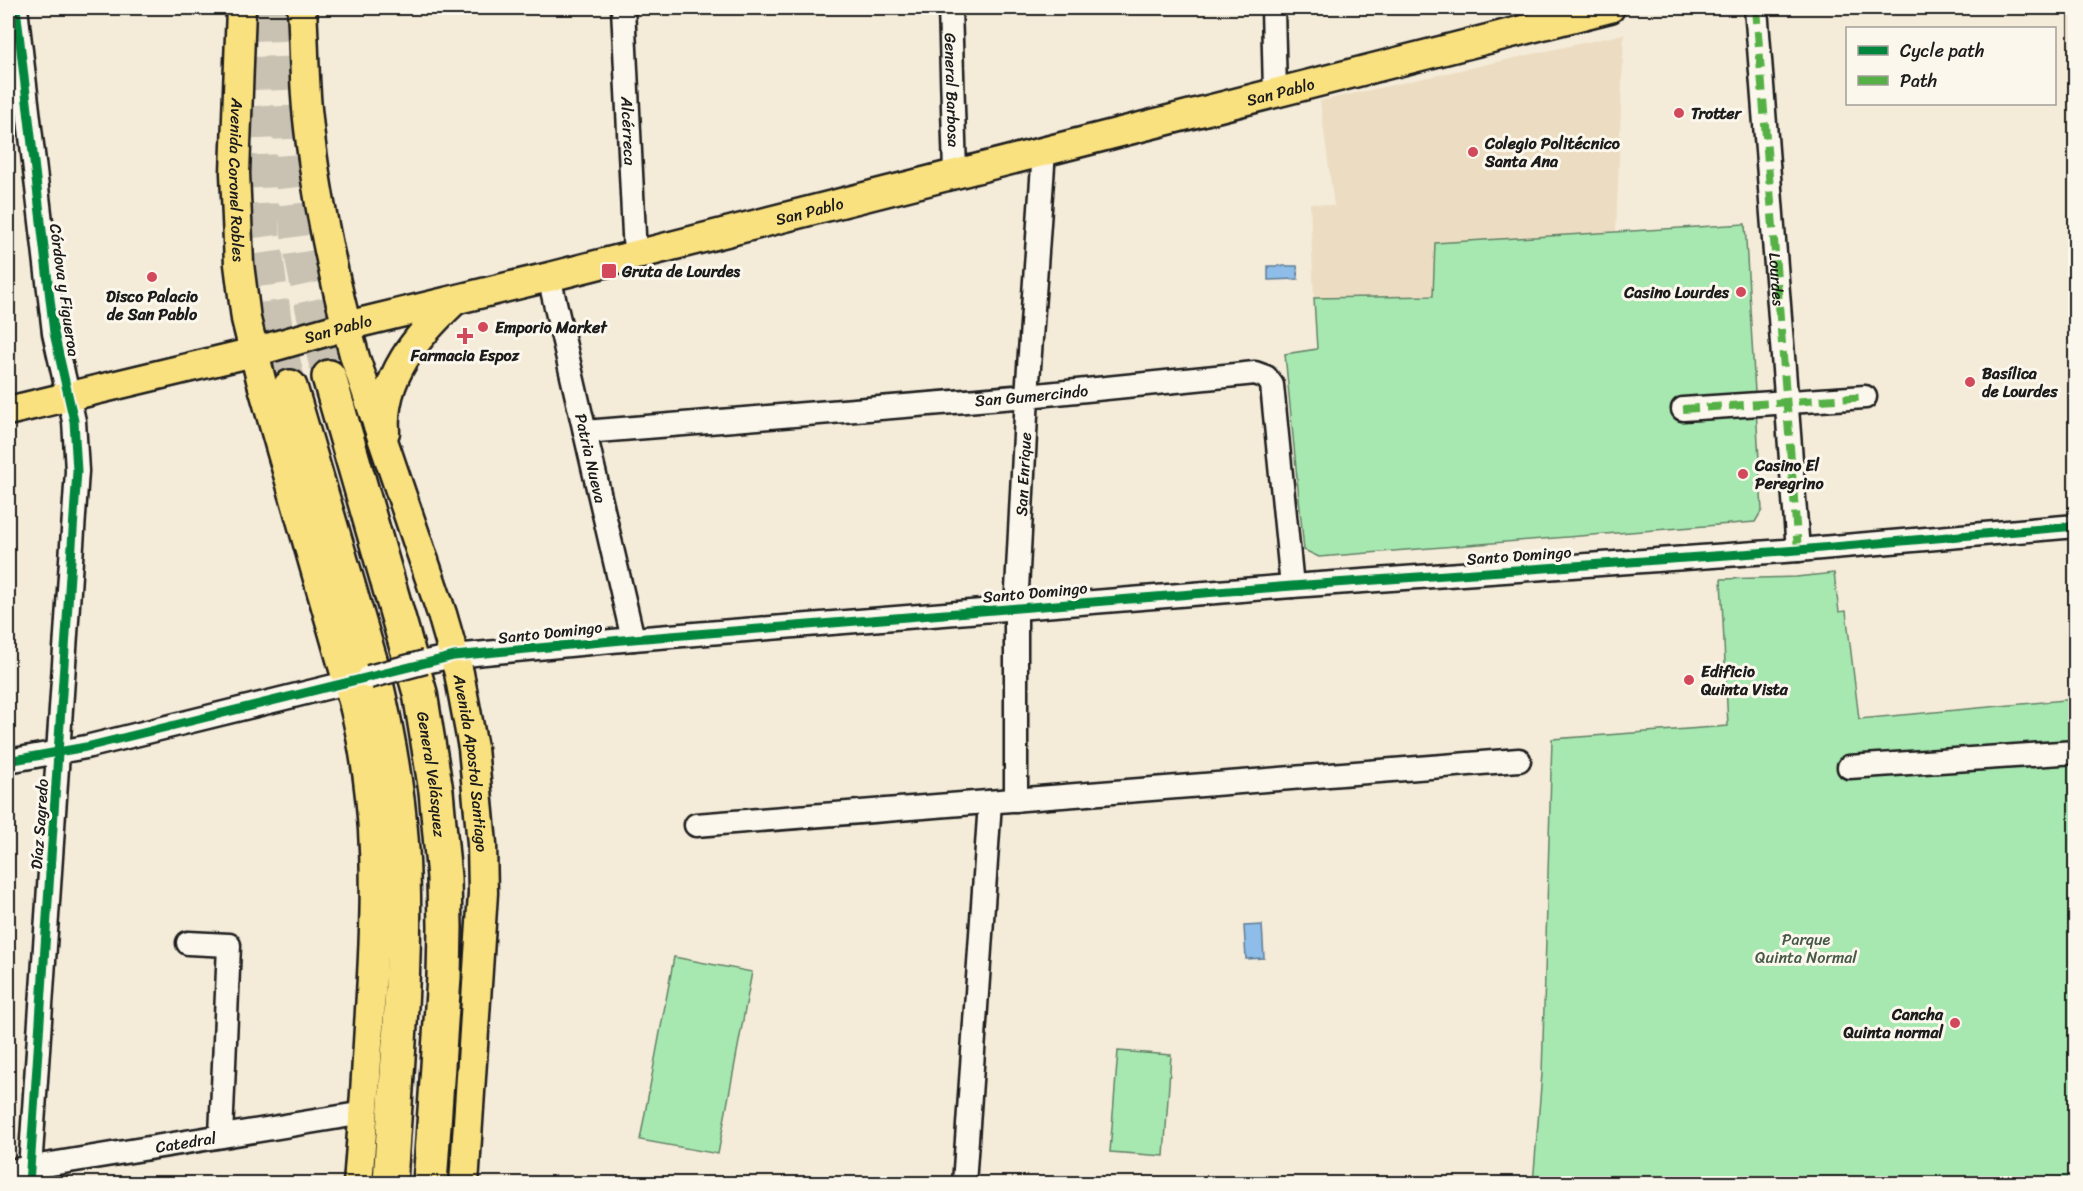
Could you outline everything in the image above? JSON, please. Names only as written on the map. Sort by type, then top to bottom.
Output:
[{"type":"highway","name":"General Velásquez","points":[[329,377],[420,693],[436,791],[443,867],[445,927],[430,1184]]},
{"type":"highway","points":[[290,387],[373,670],[385,723],[398,802],[404,896],[403,947],[390,1184]]},
{"type":"main road","name":"Avenida Coronel Robles","points":[[241,8],[236,127],[236,220],[244,308],[254,352]]},
{"type":"main road","points":[[302,8],[307,108],[314,159],[346,326]]},
{"type":"main road","name":"San Pablo","points":[[8,411],[254,352],[346,326],[549,277],[1610,8]]},
{"type":"main road","points":[[386,446],[386,409],[395,374],[404,357],[423,332],[454,300]]},
{"type":"main road","name":"Avenida Apostol Santiago","points":[[346,326],[454,656],[473,748],[482,844],[480,943],[464,1184]]},
{"type":"main road","points":[[254,352],[358,680],[363,740],[372,801],[376,883],[358,1184]]},
{"type":"street","name":"Córdova y Figueroa","points":[[16,8],[56,342],[69,396]]},
{"type":"street","name":"Alcérreca","points":[[623,8],[635,255]]},
{"type":"street","name":"General Barbosa","points":[[950,8],[955,173]]},
{"type":"street","points":[[1273,8],[1275,93]]},
{"type":"street","name":"Lourdes","points":[[1756,8],[1798,550]]},
{"type":"street","name":"San Enrique","points":[[1016,800],[1016,609],[1027,396],[1044,151]]},
{"type":"street","name":"Patria Nueva","points":[[549,277],[633,639]]},
{"type":"street","name":"San Gumercindo","points":[[585,432],[1027,396],[1255,373],[1266,377],[1272,385],[1292,586]]},
{"type":"street","name":"Díaz Sagredo","points":[[30,1175],[77,471],[74,421],[69,396]]},
{"type":"street","points":[[1683,409],[1865,397]]},
{"type":"street","name":"Santo Domingo","points":[[8,761],[59,752],[454,656],[633,639],[1292,586],[1798,550],[2076,526]]},
{"type":"street","points":[[1849,767],[2076,752]]},
{"type":"street","points":[[696,825],[1519,760]]},
{"type":"street","points":[[964,1184],[990,802]]},
{"type":"street","points":[[188,944],[229,945],[221,1136]]},
{"type":"street","name":"Catedral","points":[[8,1171],[30,1175],[221,1136],[364,1113]]},
{"type":"shaded area","name":"Colegio Politécnico Santa Ana","points":[[1624,34],[1616,232],[1435,243],[1433,296],[1314,298],[1310,203],[1334,206],[1320,101]]},
{"type":"green space","points":[[1745,224],[1762,510],[1755,522],[1319,557],[1304,550],[1285,354],[1317,349],[1314,298],[1433,296],[1435,243]]},
{"type":"green space","name":"Parque Quinta Normal","points":[[1834,573],[1839,612],[1846,611],[1859,719],[2075,699],[2075,1183],[1533,1184],[1542,1074],[1552,739],[1728,726],[1721,579],[1796,577]]},
{"type":"green space","points":[[674,957],[752,972],[718,1154],[640,1140]]},
{"type":"green space","points":[[1118,1051],[1171,1055],[1164,1156],[1110,1152]]},
{"type":"water","points":[[1268,266],[1297,266],[1298,279],[1268,280]]},
{"type":"water","points":[[1262,925],[1264,958],[1246,959],[1244,926]]},
{"type":"tunnel","points":[[254,8],[263,227],[276,328],[290,387]]},
{"type":"tunnel","points":[[284,8],[294,205],[308,291],[329,377]]},
{"type":"marked path","points":[[1756,8],[1798,550]]},
{"type":"marked path","points":[[1683,409],[1865,397]]},
{"type":"cycle path","points":[[16,8],[54,333],[74,421],[77,471],[29,1184]]},
{"type":"cycle path","points":[[8,761],[86,747],[454,656],[633,639],[1292,586],[1798,550],[2076,526]]},
{"type":"place","name":"Trotter","points":[[1679,113]]},
{"type":"place","name":"Colegio Politécnico Santa Ana","points":[[1473,152]]},
{"type":"place","name":"Gruta de Lourdes","points":[[609,271]]},
{"type":"place","name":"Disco Palacio de San Pablo","points":[[152,277]]},
{"type":"place","name":"Casino Lourdes","points":[[1741,292]]},
{"type":"place","name":"Emporio Market","points":[[483,327]]},
{"type":"place","name":"Farmacia Espoz","points":[[465,336]]},
{"type":"place","name":"Basílica de Lourdes","points":[[1970,382]]},
{"type":"place","name":"Casino El Peregrino","points":[[1743,474]]},
{"type":"place","name":"Edificio Quinta Vista","points":[[1689,680]]},
{"type":"place","name":"Cancha Quinta normal","points":[[1955,1023]]}]
